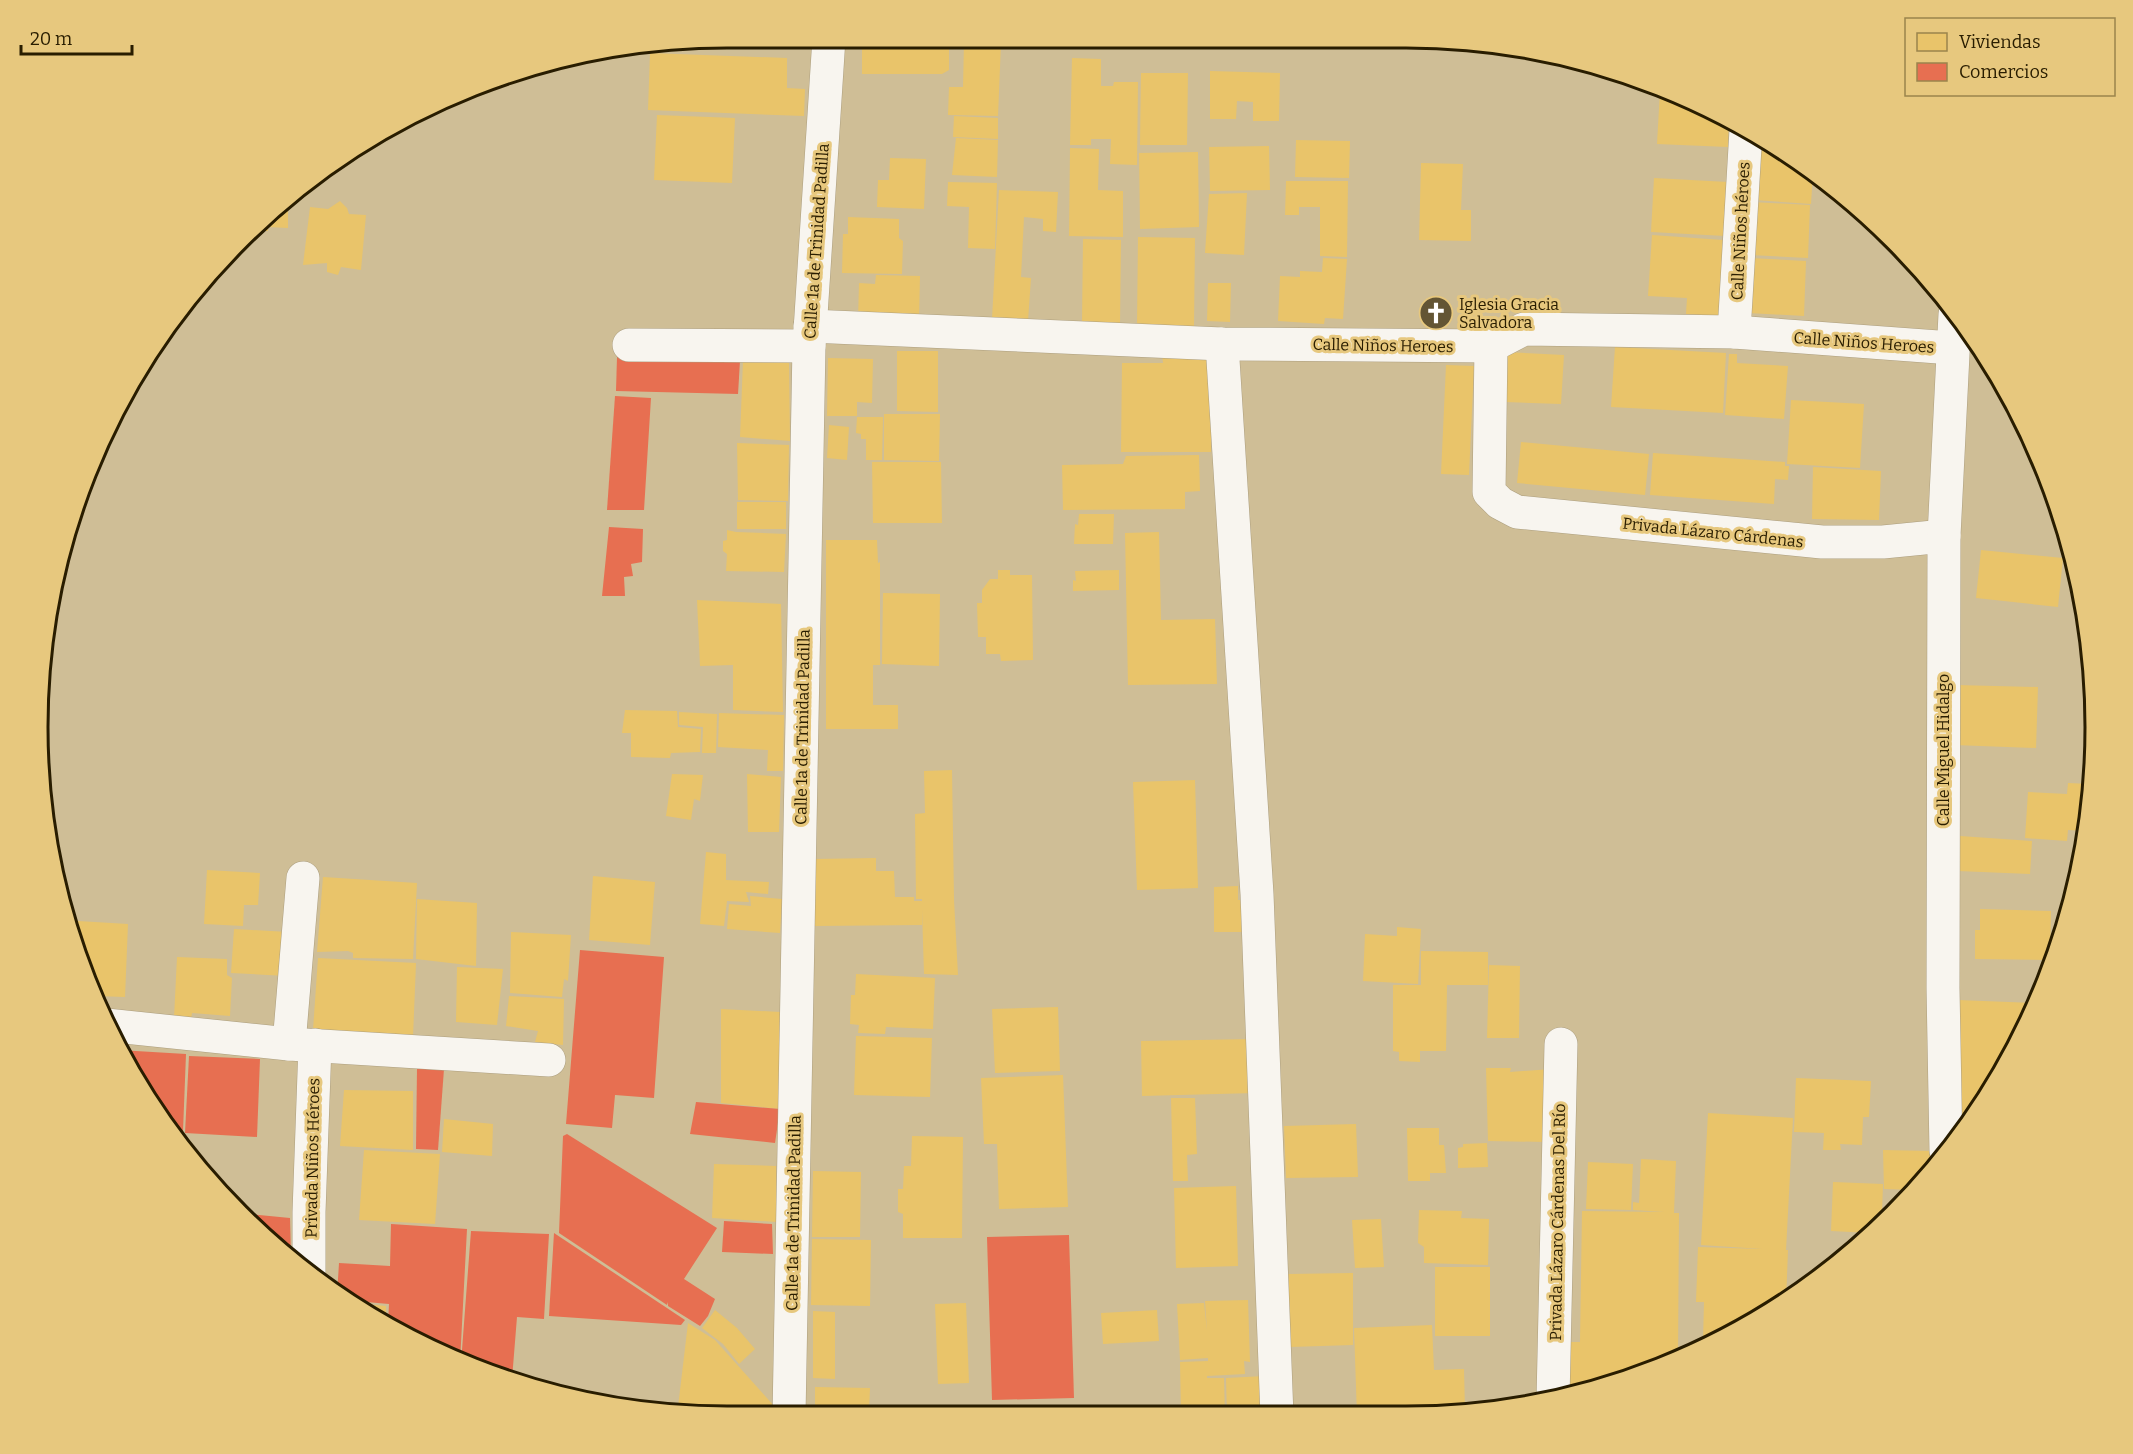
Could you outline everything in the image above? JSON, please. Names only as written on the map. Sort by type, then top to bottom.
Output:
[{"type":"street","name":"Calle 1a de Trinidad Padilla","points":[[789,1406],[810,336],[828,48]]},
{"type":"street","name":"Calle Niños héroes","points":[[1734,333],[1745,139]]},
{"type":"street","name":"Calle Miguel Hidalgo","points":[[1946,1139],[1943,988],[1944,536],[1953,326]]},
{"type":"street","name":"Calle Niños Heroes","points":[[629,345],[810,336],[1222,344],[1491,346],[1524,329],[1734,333],[1952,348]]},
{"type":"street","points":[[1222,344],[1257,894],[1277,1406]]},
{"type":"street","name":"Privada Lázaro Cárdenas","points":[[1491,346],[1489,492],[1500,503],[1517,512],[1822,543],[1883,542],[1944,536]]},
{"type":"street","name":"Privada Niños Héroes","points":[[303,878],[302,1044],[309,1262]]},
{"type":"street","points":[[118,1026],[302,1044],[549,1060]]},
{"type":"street","name":"Privada Lázaro Cárdenas Del Río","points":[[1553,1390],[1561,1044]]},
{"type":"building: Viviendas","points":[[862,48],[949,48],[949,70],[942,74],[862,74]]},
{"type":"building: Viviendas","points":[[964,48],[1001,48],[998,116],[948,115],[949,87],[963,87]]},
{"type":"building: Viviendas","points":[[650,53],[787,58],[787,88],[805,89],[804,116],[648,110]]},
{"type":"building: Viviendas","points":[[1072,58],[1101,59],[1101,86],[1113,86],[1114,82],[1138,82],[1137,165],[1110,164],[1111,139],[1091,139],[1091,145],[1070,145]]},
{"type":"building: Viviendas","points":[[1210,71],[1280,73],[1279,121],[1253,121],[1253,102],[1237,101],[1236,119],[1210,119]]},
{"type":"building: Viviendas","points":[[1141,73],[1188,73],[1187,145],[1140,145]]},
{"type":"building: Viviendas","points":[[1660,98],[1729,130],[1728,147],[1657,144]]},
{"type":"building: Viviendas","points":[[657,115],[735,118],[732,183],[654,180]]},
{"type":"building: Viviendas","points":[[954,116],[998,118],[998,139],[953,137]]},
{"type":"building: Viviendas","points":[[956,138],[998,140],[997,177],[952,175]]},
{"type":"building: Viviendas","points":[[1296,140],[1350,141],[1349,178],[1295,177]]},
{"type":"building: Viviendas","points":[[1269,146],[1270,190],[1210,191],[1209,147]]},
{"type":"building: Viviendas","points":[[1758,146],[1812,183],[1811,204],[1754,200]]},
{"type":"building: Viviendas","points":[[1070,148],[1099,149],[1098,190],[1123,191],[1123,237],[1069,236]]},
{"type":"building: Viviendas","points":[[1198,152],[1199,227],[1140,229],[1139,153]]},
{"type":"building: Viviendas","points":[[890,158],[926,159],[924,209],[877,207],[878,180],[889,180]]},
{"type":"building: Viviendas","points":[[1421,163],[1463,164],[1461,210],[1471,210],[1471,241],[1419,240]]},
{"type":"building: Viviendas","points":[[1654,178],[1728,182],[1725,236],[1651,232]]},
{"type":"building: Viviendas","points":[[1286,181],[1348,181],[1347,257],[1320,256],[1320,207],[1299,207],[1299,215],[1285,215]]},
{"type":"building: Viviendas","points":[[948,182],[997,183],[995,249],[968,248],[969,207],[947,206]]},
{"type":"building: Viviendas","points":[[999,190],[1058,192],[1056,232],[1043,231],[1043,219],[1024,217],[1021,277],[1031,278],[1028,321],[992,319]]},
{"type":"building: Viviendas","points":[[1247,193],[1244,255],[1205,253],[1209,194]]},
{"type":"building: Viviendas","points":[[340,201],[349,214],[366,215],[361,270],[341,267],[338,275],[327,272],[327,263],[303,265],[310,207],[328,209]]},
{"type":"building: Viviendas","points":[[1752,202],[1810,205],[1808,258],[1750,255]]},
{"type":"building: Viviendas","points":[[288,210],[288,228],[268,227]]},
{"type":"building: Viviendas","points":[[848,217],[899,219],[899,238],[903,241],[902,274],[842,273],[843,234],[848,234]]},
{"type":"building: Viviendas","points":[[1652,235],[1723,240],[1719,316],[1686,314],[1687,298],[1648,296]]},
{"type":"building: Viviendas","points":[[1138,237],[1195,238],[1194,326],[1137,326]]},
{"type":"building: Viviendas","points":[[1083,239],[1121,240],[1120,323],[1082,323]]},
{"type":"building: Viviendas","points":[[1323,258],[1347,259],[1343,319],[1325,318],[1324,324],[1278,321],[1280,276],[1300,277],[1300,271],[1322,272]]},
{"type":"building: Viviendas","points":[[1750,258],[1806,261],[1804,316],[1748,313]]},
{"type":"building: Viviendas","points":[[876,275],[920,276],[919,321],[858,320],[859,283],[875,284]]},
{"type":"building: Viviendas","points":[[1208,283],[1231,283],[1230,322],[1207,321]]},
{"type":"building: Viviendas","points":[[1615,347],[1726,353],[1723,413],[1611,407]]},
{"type":"building: Viviendas","points":[[897,351],[938,351],[938,412],[897,411]]},
{"type":"building: Viviendas","points":[[1507,352],[1564,355],[1561,404],[1505,402]]},
{"type":"building: Viviendas","points":[[1162,354],[1211,354],[1211,452],[1121,452],[1122,363],[1163,363]]},
{"type":"building: Viviendas","points":[[1729,354],[1737,354],[1737,363],[1788,366],[1784,419],[1725,415]]},
{"type":"building: Viviendas","points":[[828,358],[873,359],[872,403],[857,402],[857,416],[827,416]]},
{"type":"building: Viviendas","points":[[743,361],[789,361],[790,441],[740,437]]},
{"type":"building: Viviendas","points":[[1446,365],[1474,366],[1469,475],[1441,474]]},
{"type":"building: Viviendas","points":[[1791,400],[1864,404],[1860,468],[1787,464]]},
{"type":"building: Viviendas","points":[[884,414],[940,414],[939,461],[884,460]]},
{"type":"building: Viviendas","points":[[857,417],[883,417],[882,460],[866,460],[866,439],[861,439],[861,434],[856,433]]},
{"type":"building: Viviendas","points":[[829,425],[849,427],[847,460],[827,458]]},
{"type":"building: Viviendas","points":[[1521,442],[1649,454],[1645,495],[1517,483]]},
{"type":"building: Viviendas","points":[[737,443],[789,445],[788,501],[738,500]]},
{"type":"building: Viviendas","points":[[1653,453],[1785,462],[1785,466],[1789,466],[1788,480],[1775,479],[1774,504],[1650,495]]},
{"type":"building: Viviendas","points":[[1199,455],[1200,491],[1185,492],[1185,509],[1063,510],[1062,465],[1123,464],[1126,456]]},
{"type":"building: Viviendas","points":[[872,462],[941,462],[942,523],[873,523]]},
{"type":"building: Viviendas","points":[[1813,467],[1881,471],[1879,520],[1812,519]]},
{"type":"building: Viviendas","points":[[737,502],[786,502],[786,529],[737,529]]},
{"type":"building: Viviendas","points":[[1079,514],[1114,514],[1113,544],[1074,544],[1075,524],[1078,525]]},
{"type":"building: Viviendas","points":[[727,530],[786,534],[784,572],[726,571],[727,554],[723,551],[723,541],[727,540]]},
{"type":"building: Viviendas","points":[[1159,532],[1161,620],[1215,619],[1217,684],[1128,685],[1125,533]]},
{"type":"building: Viviendas","points":[[826,540],[877,540],[878,563],[880,562],[880,665],[873,665],[873,705],[898,705],[898,729],[826,729]]},
{"type":"building: Viviendas","points":[[1981,550],[2063,558],[2058,607],[1976,598]]},
{"type":"building: Viviendas","points":[[998,570],[1010,570],[1010,575],[1032,575],[1033,660],[1001,661],[1000,654],[986,654],[986,637],[978,637],[977,603],[982,603],[982,590],[990,579],[998,579]]},
{"type":"building: Viviendas","points":[[1119,570],[1119,590],[1073,591],[1073,580],[1076,581],[1075,571]]},
{"type":"building: Viviendas","points":[[883,593],[940,594],[939,666],[882,664]]},
{"type":"building: Viviendas","points":[[697,600],[781,604],[783,712],[733,710],[733,665],[700,666]]},
{"type":"building: Viviendas","points":[[1956,685],[2038,687],[2036,748],[1954,745]]},
{"type":"building: Viviendas","points":[[625,710],[677,711],[678,727],[701,729],[700,752],[671,753],[670,758],[631,757],[631,733],[622,733]]},
{"type":"building: Viviendas","points":[[679,712],[717,714],[716,753],[702,753],[703,727],[679,725]]},
{"type":"building: Viviendas","points":[[719,713],[784,715],[783,771],[767,771],[768,750],[718,747]]},
{"type":"building: Viviendas","points":[[952,770],[954,900],[958,975],[924,974],[922,910],[922,925],[814,926],[814,859],[876,858],[876,871],[894,871],[895,897],[914,897],[914,901],[922,901],[922,899],[916,899],[915,814],[925,813],[924,771]]},
{"type":"building: Viviendas","points":[[672,774],[703,775],[700,801],[694,799],[691,820],[666,816]]},
{"type":"building: Viviendas","points":[[747,774],[781,777],[779,832],[748,832]]},
{"type":"building: Viviendas","points":[[1195,780],[1198,888],[1137,890],[1133,782]]},
{"type":"building: Viviendas","points":[[2068,783],[2083,784],[2077,831],[2068,830],[2067,841],[2025,838],[2028,792],[2067,794]]},
{"type":"building: Viviendas","points":[[1960,836],[2032,841],[2030,874],[1958,871]]},
{"type":"building: Viviendas","points":[[706,852],[726,854],[726,880],[769,882],[768,894],[746,892],[749,902],[727,901],[724,926],[700,924]]},
{"type":"building: Viviendas","points":[[207,870],[260,873],[258,905],[244,905],[243,926],[204,924]]},
{"type":"building: Viviendas","points":[[593,876],[655,882],[650,945],[589,940]]},
{"type":"building: Viviendas","points":[[323,877],[417,883],[413,959],[353,958],[353,953],[348,951],[317,952]]},
{"type":"building: Viviendas","points":[[1238,886],[1238,900],[1250,900],[1251,932],[1214,932],[1214,887]]},
{"type":"building: Viviendas","points":[[750,896],[782,899],[780,933],[727,929],[729,904],[751,906]]},
{"type":"building: Viviendas","points":[[417,899],[477,903],[476,966],[416,959]]},
{"type":"building: Viviendas","points":[[1980,909],[2051,911],[2050,940],[2043,960],[1975,959],[1975,930],[1980,930]]},
{"type":"building: Viviendas","points":[[78,921],[128,924],[125,997],[104,996]]},
{"type":"building: Viviendas","points":[[1397,927],[1421,929],[1418,984],[1363,981],[1365,934],[1397,936]]},
{"type":"building: Viviendas","points":[[234,929],[288,932],[286,976],[231,973]]},
{"type":"building: Viviendas","points":[[511,932],[571,935],[568,981],[564,979],[562,997],[510,993]]},
{"type":"building: Viviendas","points":[[1421,951],[1488,952],[1488,985],[1447,985],[1446,1051],[1420,1051],[1420,1062],[1399,1061],[1399,1052],[1393,1051],[1393,985],[1421,985]]},
{"type":"building: Viviendas","points":[[177,957],[227,959],[227,975],[232,978],[230,1016],[192,1013],[191,1019],[174,1018]]},
{"type":"building: Viviendas","points":[[318,958],[416,963],[413,1037],[313,1030]]},
{"type":"building: Viviendas","points":[[1489,965],[1520,966],[1519,1038],[1487,1038]]},
{"type":"building: Viviendas","points":[[457,967],[503,969],[497,1025],[456,1022]]},
{"type":"building: Viviendas","points":[[856,974],[935,978],[933,1029],[886,1027],[885,1034],[858,1033],[859,1025],[850,1024],[851,995],[855,995]]},
{"type":"building: Viviendas","points":[[509,996],[564,999],[563,1045],[535,1042],[538,1031],[506,1026]]},
{"type":"building: Viviendas","points":[[1958,1000],[2026,1003],[1994,1066],[1960,1120]]},
{"type":"building: Viviendas","points":[[1058,1007],[1060,1071],[995,1073],[992,1009]]},
{"type":"building: Viviendas","points":[[721,1009],[781,1012],[780,1109],[721,1103]]},
{"type":"building: Viviendas","points":[[856,1036],[932,1038],[930,1097],[854,1095]]},
{"type":"building: Viviendas","points":[[1253,1039],[1255,1093],[1142,1096],[1141,1041]]},
{"type":"building: Viviendas","points":[[1486,1068],[1511,1068],[1510,1072],[1552,1069],[1546,1142],[1488,1141]]},
{"type":"building: Viviendas","points":[[1063,1075],[1068,1207],[999,1209],[997,1144],[984,1144],[981,1078]]},
{"type":"building: Viviendas","points":[[1796,1078],[1871,1081],[1869,1117],[1863,1117],[1862,1145],[1840,1144],[1841,1150],[1823,1150],[1824,1133],[1794,1132]]},
{"type":"building: Viviendas","points":[[344,1090],[413,1091],[413,1150],[340,1146]]},
{"type":"building: Viviendas","points":[[1171,1098],[1195,1098],[1197,1154],[1187,1155],[1188,1181],[1173,1181]]},
{"type":"building: Viviendas","points":[[1708,1113],[1793,1118],[1786,1250],[1788,1250],[1786,1289],[1703,1337],[1704,1302],[1696,1302],[1698,1247],[1762,1249],[1701,1245]]},
{"type":"building: Viviendas","points":[[444,1119],[493,1124],[492,1156],[442,1152]]},
{"type":"building: Viviendas","points":[[1356,1124],[1358,1177],[1286,1178],[1284,1126]]},
{"type":"building: Viviendas","points":[[1407,1128],[1439,1128],[1439,1145],[1444,1145],[1446,1173],[1430,1173],[1430,1181],[1408,1181]]},
{"type":"building: Viviendas","points":[[912,1136],[963,1137],[962,1238],[903,1238],[903,1214],[898,1212],[898,1189],[903,1189],[904,1166],[911,1166]]},
{"type":"building: Viviendas","points":[[1487,1143],[1488,1167],[1458,1168],[1458,1148],[1463,1147],[1463,1144]]},
{"type":"building: Viviendas","points":[[364,1150],[440,1154],[435,1224],[359,1220]]},
{"type":"building: Viviendas","points":[[1883,1150],[1933,1151],[1933,1155],[1902,1190],[1884,1189]]},
{"type":"building: Viviendas","points":[[1641,1159],[1676,1161],[1674,1213],[1679,1213],[1678,1349],[1624,1370],[1567,1386],[1567,1342],[1580,1342],[1582,1211],[1664,1212],[1633,1210],[1633,1202],[1639,1203]]},
{"type":"building: Viviendas","points":[[1588,1162],[1633,1164],[1631,1210],[1586,1209]]},
{"type":"building: Viviendas","points":[[714,1164],[776,1166],[777,1222],[712,1218]]},
{"type":"building: Viviendas","points":[[813,1171],[861,1172],[860,1237],[812,1237]]},
{"type":"building: Viviendas","points":[[1833,1182],[1883,1184],[1882,1211],[1859,1232],[1831,1231]]},
{"type":"building: Viviendas","points":[[1236,1186],[1238,1266],[1176,1268],[1174,1188]]},
{"type":"building: Viviendas","points":[[1419,1210],[1462,1211],[1461,1218],[1489,1219],[1488,1265],[1424,1263],[1424,1247],[1418,1243]]},
{"type":"building: Viviendas","points":[[1381,1219],[1384,1267],[1355,1268],[1352,1220]]},
{"type":"building: Viviendas","points":[[812,1239],[871,1240],[870,1306],[811,1305]]},
{"type":"building: Viviendas","points":[[1435,1267],[1490,1267],[1490,1336],[1435,1336]]},
{"type":"building: Viviendas","points":[[1353,1273],[1353,1345],[1290,1347],[1288,1274]]},
{"type":"building: Viviendas","points":[[1248,1300],[1250,1362],[1244,1361],[1245,1374],[1207,1376],[1207,1378],[1224,1378],[1225,1406],[1181,1406],[1180,1362],[1208,1361],[1208,1358],[1180,1360],[1177,1304],[1204,1303],[1207,1331],[1205,1301]]},
{"type":"building: Viviendas","points":[[966,1303],[969,1383],[938,1384],[935,1304]]},
{"type":"building: Viviendas","points":[[370,1305],[386,1306],[386,1314]]},
{"type":"building: Viviendas","points":[[715,1310],[737,1328],[755,1349],[739,1364],[723,1344],[702,1328]]},
{"type":"building: Viviendas","points":[[1157,1310],[1159,1341],[1103,1344],[1101,1313]]},
{"type":"building: Viviendas","points":[[813,1311],[835,1312],[835,1379],[813,1378]]},
{"type":"building: Viviendas","points":[[688,1323],[715,1340],[774,1406],[727,1406],[678,1404]]},
{"type":"building: Viviendas","points":[[1432,1325],[1434,1370],[1464,1369],[1465,1403],[1357,1406],[1354,1328]]},
{"type":"building: Viviendas","points":[[1265,1376],[1266,1406],[1227,1406],[1226,1378]]},
{"type":"building: Viviendas","points":[[815,1387],[870,1388],[869,1406],[815,1406]]},
{"type":"building: Comercios","points":[[617,357],[740,361],[738,394],[616,391]]},
{"type":"building: Comercios","points":[[615,396],[651,398],[644,510],[607,510]]},
{"type":"building: Comercios","points":[[609,527],[643,529],[642,562],[631,564],[633,576],[624,577],[625,596],[602,596]]},
{"type":"building: Comercios","points":[[580,950],[664,957],[654,1098],[615,1095],[612,1128],[566,1124]]},
{"type":"building: Comercios","points":[[131,1051],[186,1054],[183,1131],[162,1104]]},
{"type":"building: Comercios","points":[[189,1056],[260,1059],[257,1137],[185,1133]]},
{"type":"building: Comercios","points":[[417,1068],[444,1069],[438,1150],[416,1149]]},
{"type":"building: Comercios","points":[[696,1102],[780,1109],[775,1143],[690,1134]]},
{"type":"building: Comercios","points":[[567,1134],[717,1228],[684,1279],[715,1299],[708,1316],[700,1326],[668,1306],[668,1302],[667,1305],[559,1233],[563,1136]]},
{"type":"building: Comercios","points":[[255,1215],[290,1218],[291,1247]]},
{"type":"building: Comercios","points":[[724,1221],[772,1224],[773,1254],[722,1252]]},
{"type":"building: Comercios","points":[[391,1224],[467,1229],[461,1351],[388,1316],[389,1304],[366,1302],[338,1283],[339,1263],[390,1266]]},
{"type":"building: Comercios","points":[[471,1231],[549,1234],[544,1319],[517,1317],[513,1371],[462,1352]]},
{"type":"building: Comercios","points":[[554,1233],[685,1320],[681,1325],[549,1316]]},
{"type":"building: Comercios","points":[[1069,1235],[1074,1398],[992,1400],[987,1237]]},
{"type":"place","name":"Iglesia Gracia Salvadora","points":[[1436,313]]}]
